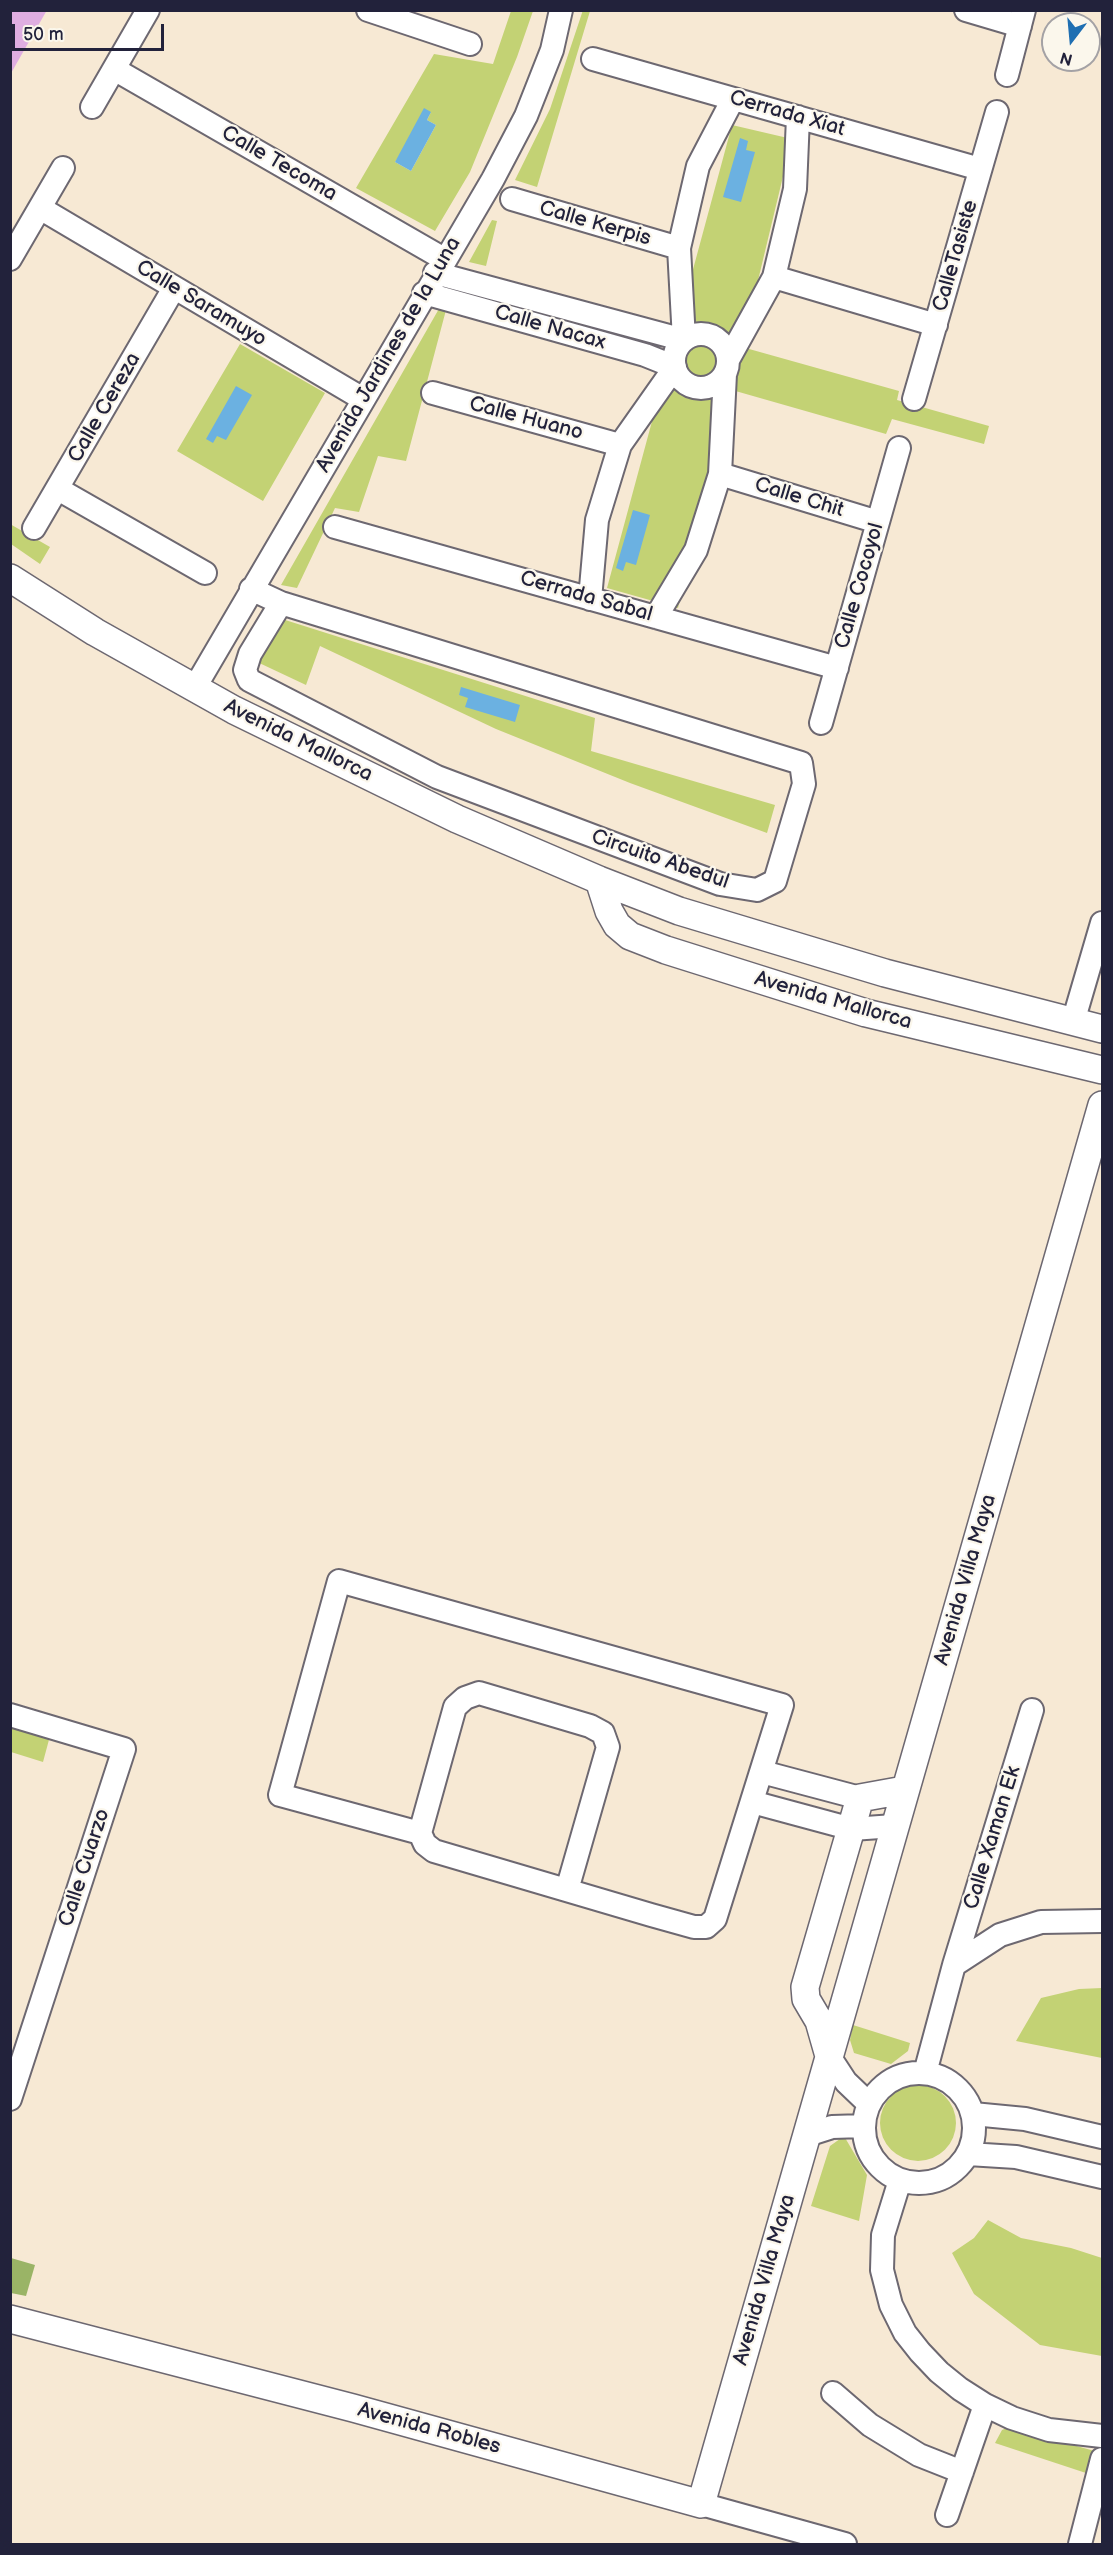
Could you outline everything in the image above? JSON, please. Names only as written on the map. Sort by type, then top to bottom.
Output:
[{"type":"main road","name":"Avenida Mallorca","points":[[10,578],[95,632],[194,689],[457,819],[599,880],[679,910],[885,973],[1102,1029]]},
{"type":"main road","name":"Avenida Mallorca","points":[[599,880],[609,910],[617,925],[630,936],[666,950],[866,1013],[1102,1070]]},
{"type":"main road","name":"Avenida Villa Maya","points":[[701,2504],[1102,1105]]},
{"type":"main road","points":[[829,2056],[819,2020],[806,1999],[805,1988],[860,1798],[904,1790]]},
{"type":"main road","name":"Avenida Robles","points":[[10,2319],[353,2408],[701,2504]]},
{"type":"street","points":[[92,107],[148,10]]},
{"type":"street","points":[[368,10],[470,44]]},
{"type":"street","name":"Avenida Jardines de la Luna","points":[[194,689],[424,293],[493,179],[526,116],[552,50],[561,10]]},
{"type":"street","points":[[966,10],[1022,18],[1007,75]]},
{"type":"street","name":"Cerrada Xiat","points":[[593,59],[980,169]]},
{"type":"street","name":"Calle Tecoma","points":[[114,69],[440,266]]},
{"type":"street","points":[[590,599],[597,520],[620,445],[675,367],[676,352],[684,339],[679,248],[698,166],[733,99]]},
{"type":"street","name":"CalleTasiste","points":[[914,399],[997,112]]},
{"type":"street","points":[[656,617],[696,550],[720,474],[727,367],[774,276],[795,189],[798,117]]},
{"type":"street","points":[[10,259],[63,168]]},
{"type":"street","name":"Calle Kerpis","points":[[512,199],[679,248]]},
{"type":"street","name":"Calle Saramuyo","points":[[40,208],[363,399]]},
{"type":"street","name":"Calle Nacax","points":[[424,293],[645,355],[675,367],[685,382],[693,387],[711,386],[727,367],[727,352],[717,339],[700,334],[684,339],[440,266]]},
{"type":"street","points":[[774,276],[936,325]]},
{"type":"street","name":"Calle Cereza","points":[[34,528],[174,288]]},
{"type":"street","name":"Calle Huano","points":[[433,393],[620,445]]},
{"type":"street","name":"Calle Cocoyol","points":[[821,723],[899,448]]},
{"type":"street","name":"Calle Chit","points":[[720,474],[878,522]]},
{"type":"street","points":[[58,489],[205,573]]},
{"type":"street","name":"Cerrada Sabal","points":[[335,527],[837,668]]},
{"type":"street","name":"Circuito Abedul","points":[[251,589],[280,603],[801,763],[804,784],[775,880],[757,890],[720,884],[437,777],[249,680],[245,670],[250,654],[280,603]]},
{"type":"street","points":[[1074,1022],[1102,923]]},
{"type":"street","points":[[420,1833],[280,1795],[339,1581],[782,1706],[715,1919],[706,1927],[693,1927],[434,1851],[425,1844],[420,1833],[455,1707],[465,1698],[479,1693],[590,1726],[603,1733],[608,1747],[567,1890]]},
{"type":"street","name":"Calle Xaman Ek","points":[[926,2073],[954,1965],[1032,1710]]},
{"type":"street","name":"Calle Cuarzo","points":[[10,1715],[124,1749],[10,2099]]},
{"type":"street","points":[[762,1772],[860,1798]]},
{"type":"street","points":[[752,1802],[852,1829],[894,1826]]},
{"type":"street","points":[[954,1965],[1000,1935],[1041,1922],[1102,1921]]},
{"type":"street","points":[[829,2056],[846,2082],[869,2104]]},
{"type":"street","points":[[926,2073],[942,2077],[956,2086],[966,2099],[973,2114],[975,2128],[968,2154],[959,2167],[946,2177],[924,2183],[900,2180],[885,2171],[873,2159],[866,2143],[864,2126],[869,2104],[879,2090],[892,2080],[908,2074],[926,2073]]},
{"type":"street","points":[[973,2114],[1025,2119],[1102,2137]]},
{"type":"street","points":[[807,2134],[832,2127],[864,2126]]},
{"type":"street","points":[[968,2154],[1016,2157],[1102,2177]]},
{"type":"street","points":[[900,2180],[883,2235],[882,2270],[891,2305],[905,2333],[939,2373],[985,2405],[1048,2430],[1102,2436]]},
{"type":"street","points":[[833,2393],[880,2431],[919,2455],[962,2472]]},
{"type":"street","points":[[947,2516],[985,2405]]},
{"type":"street","points":[[1080,2544],[1102,2459]]},
{"type":"street","name":"Avenida Robles","points":[[701,2504],[845,2544]]},
{"type":"green space","points":[[583,10],[590,11],[537,187],[515,180],[550,109]]},
{"type":"green space","points":[[511,11],[533,11],[517,57],[470,172],[435,231],[356,188],[434,54],[493,64]],"holes":[[[431,112],[427,120],[436,125],[411,171],[395,162]]]},
{"type":"green space","points":[[732,125],[792,139],[742,347],[899,391],[897,400],[989,426],[984,444],[892,419],[886,434],[732,390],[678,608],[607,588]]},
{"type":"green space","points":[[492,220],[497,221],[486,266],[469,262]]},
{"type":"green space","points":[[440,307],[446,310],[406,461],[378,456],[359,512],[335,508],[297,588],[281,585]]},
{"type":"green space","points":[[240,344],[325,393],[263,501],[177,451]]},
{"type":"green space","points":[[10,524],[50,547],[40,564],[11,544]]},
{"type":"green space","points":[[282,619],[595,718],[591,751],[775,805],[767,833],[630,783],[496,729],[320,646],[306,685],[255,661]]},
{"type":"green space","points":[[10,1724],[50,1736],[43,1762],[11,1752]]},
{"type":"green space","points":[[1102,1988],[1102,2058],[1016,2041],[1041,1998],[1079,1989]]},
{"type":"green space","points":[[853,2025],[910,2043],[908,2051],[891,2064],[854,2053],[850,2040]]},
{"type":"green space","points":[[911,2085],[925,2085],[939,2091],[950,2102],[954,2108],[956,2123],[954,2138],[945,2150],[933,2159],[911,2161],[897,2155],[886,2144],[880,2130],[880,2116],[886,2102],[897,2091]]},
{"type":"green space","points":[[844,2136],[867,2175],[859,2221],[811,2206],[830,2146]]},
{"type":"green space","points":[[988,2220],[1021,2238],[1071,2248],[1102,2258],[1102,2356],[1040,2345],[974,2294],[952,2253],[974,2238]]},
{"type":"green space","points":[[11,2258],[35,2265],[26,2296],[11,2293]]},
{"type":"green space","points":[[1009,2427],[1098,2452],[1092,2475],[995,2443],[1002,2430]]},
{"type":"water","points":[[424,108],[431,112],[427,120],[436,125],[411,171],[395,162]]},
{"type":"water","points":[[740,138],[748,141],[746,150],[755,152],[741,202],[723,197]]},
{"type":"water","points":[[236,386],[252,395],[226,440],[217,436],[213,443],[206,439]]},
{"type":"water","points":[[633,510],[650,515],[636,565],[626,562],[623,571],[616,568]]},
{"type":"water","points":[[461,687],[520,705],[515,722],[465,707],[468,698],[459,695]]},
{"type":"building","points":[[10,10],[47,10],[10,75]]}]
